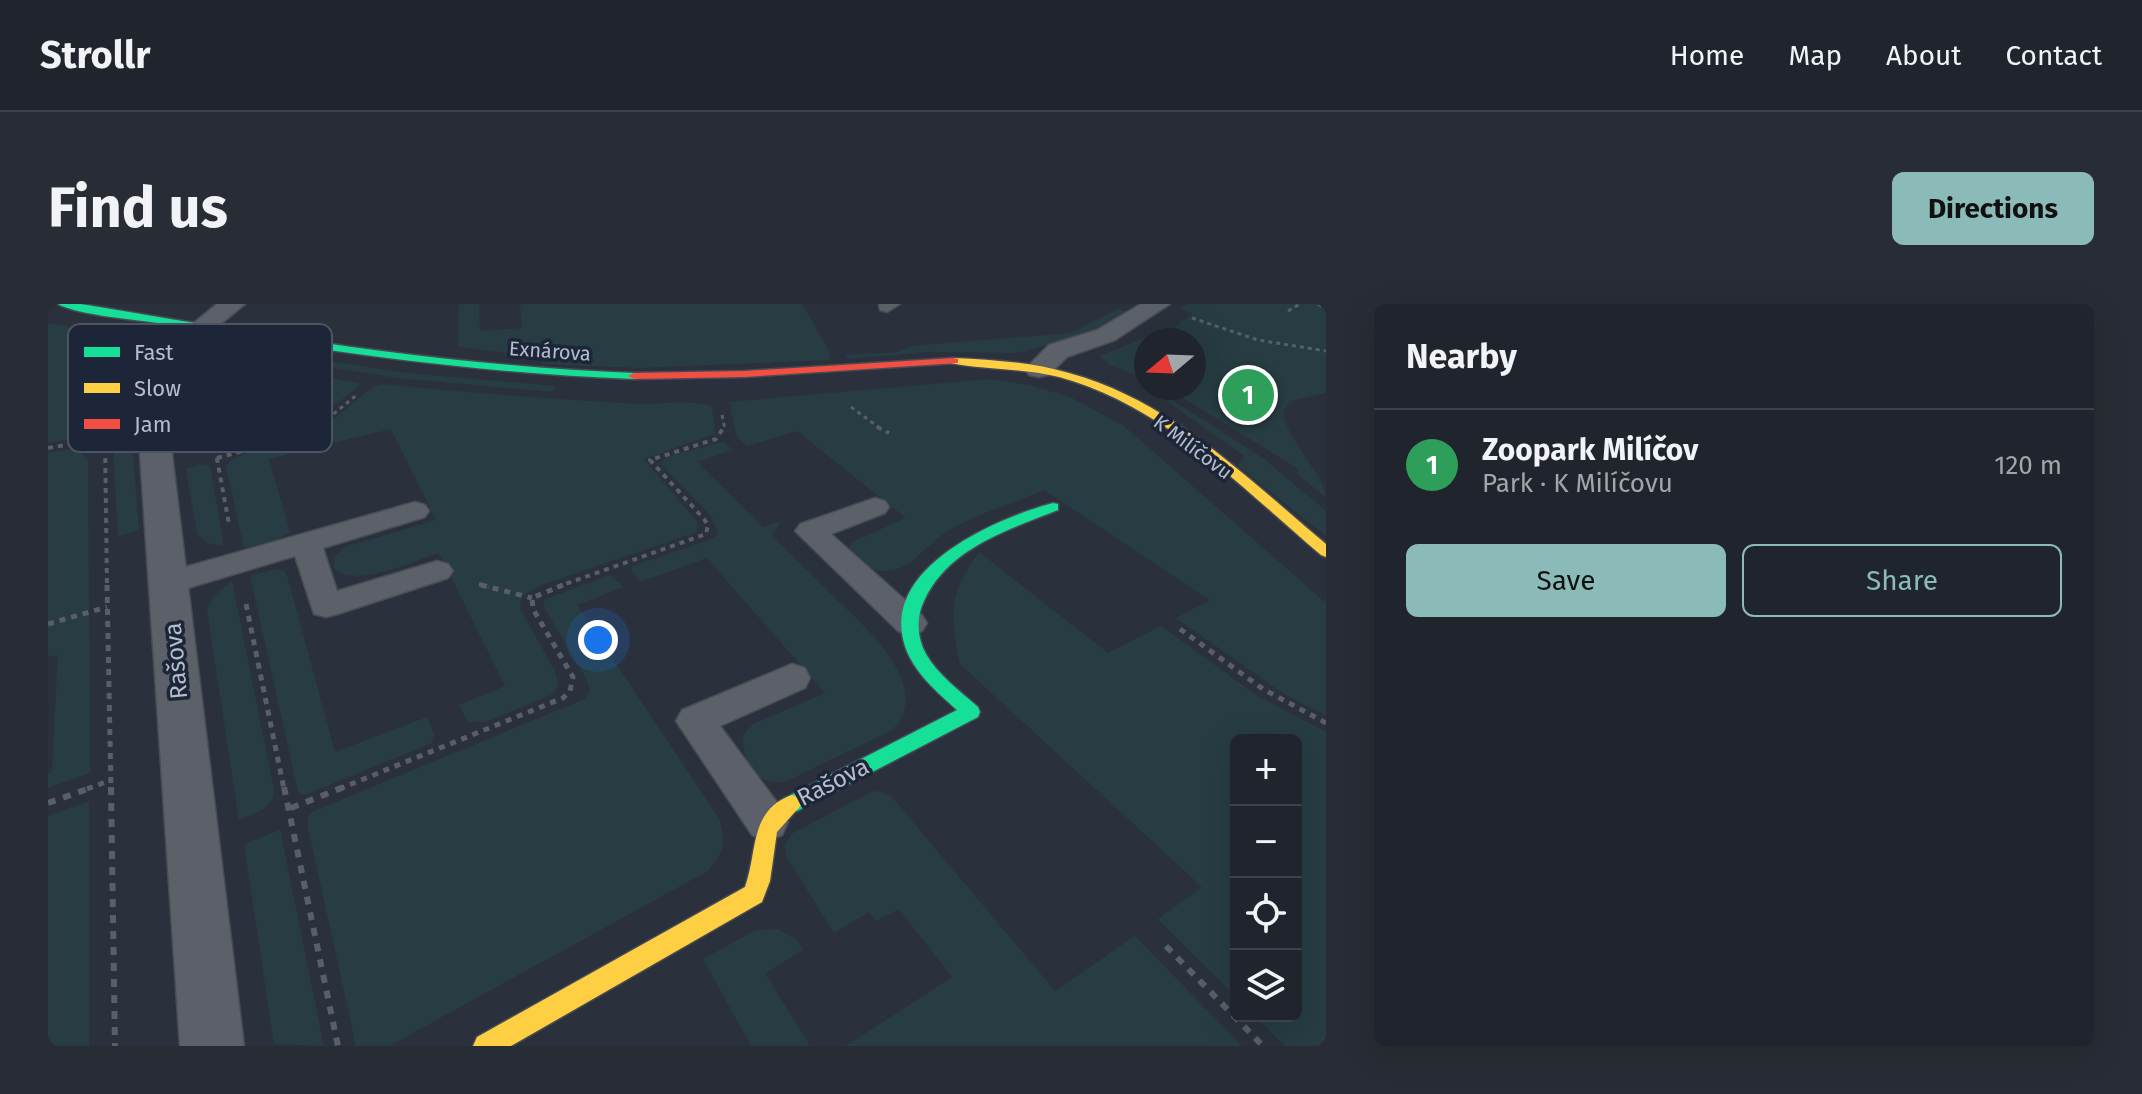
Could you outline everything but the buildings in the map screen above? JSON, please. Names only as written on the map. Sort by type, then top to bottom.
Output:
[{"type":"street","name":"Exnárova","points":[[63,304],[190,324]]},
{"type":"street","points":[[206,324],[233,304]]},
{"type":"street","points":[[1039,369],[1058,351],[1106,335],[1158,304]]},
{"type":"street","name":"Exnárova","points":[[332,347],[404,359],[607,376],[708,377],[944,360],[1039,369]]},
{"type":"street","name":"K Milíčovu","points":[[1039,369],[1091,384],[1148,413],[1202,452],[1326,552]]},
{"type":"street","name":"Rašova","points":[[156,452],[212,1046]]},
{"type":"street","points":[[910,623],[919,592],[958,549],[1053,507]]},
{"type":"street","name":"Rašova","points":[[767,822],[792,803],[971,712],[921,658],[911,642],[910,623]]},
{"type":"street","points":[[486,1046],[754,894],[761,882],[762,836],[767,822]]},
{"type":"lane","points":[[875,507],[810,531],[910,623]]},
{"type":"lane","points":[[168,583],[415,511]]},
{"type":"lane","points":[[306,543],[326,606],[437,571]]},
{"type":"lane","points":[[767,822],[695,721],[792,678]]},
{"type":"path","points":[[1288,311],[1300,304]]},
{"type":"path","points":[[1318,304],[1326,309]]},
{"type":"path","points":[[1188,316],[1221,331],[1267,344],[1326,351]]},
{"type":"path","points":[[332,415],[366,388]]},
{"type":"path","points":[[845,400],[865,420],[889,433]]},
{"type":"path","points":[[291,808],[563,698],[570,691],[573,677],[533,609],[532,598],[706,534],[708,525],[704,519],[650,460],[716,439],[725,429],[722,414]]},
{"type":"path","points":[[48,448],[68,444]]},
{"type":"path","points":[[105,452],[115,1046]]},
{"type":"path","points":[[216,452],[338,1046]]},
{"type":"path","points":[[217,458],[240,452]]},
{"type":"path","points":[[48,624],[107,607]]},
{"type":"path","points":[[1180,629],[1263,689],[1326,723]]},
{"type":"path","points":[[48,803],[111,780]]},
{"type":"path","points":[[1166,946],[1263,1046]]},
{"type":"green space","points":[[459,304],[479,304],[480,331],[522,328],[520,304],[802,304],[829,351],[830,360],[638,368],[542,364],[546,357],[458,347]]},
{"type":"green space","points":[[1188,304],[1326,304],[1326,393],[1290,401],[1283,412],[1291,435],[1320,479],[1326,497],[1298,475],[1297,468],[1186,400],[1206,400],[1206,328],[1174,328],[1192,313],[1180,309]]},
{"type":"green space","points":[[1119,309],[1132,314],[1088,334],[1017,353],[929,352],[848,359],[846,355],[898,352],[911,346],[1070,333]]},
{"type":"green space","points":[[48,323],[68,326],[68,440],[48,443]]},
{"type":"green space","points":[[1134,342],[1134,374],[1108,364],[1100,356]]},
{"type":"green space","points":[[332,362],[407,373],[555,386],[553,392],[397,378],[332,368]]},
{"type":"green space","points":[[332,378],[362,384],[332,407]]},
{"type":"green space","points":[[990,379],[1030,385],[1072,398],[1124,426],[1326,603],[1326,715],[1284,694],[1176,618],[1210,600],[1044,490],[951,529],[906,565],[885,571],[865,566],[849,550],[852,542],[906,518],[797,431],[747,446],[737,437],[729,402]]},
{"type":"green space","points":[[383,384],[640,404],[697,403],[712,407],[715,434],[644,459],[698,523],[697,532],[541,585],[522,596],[522,612],[554,669],[558,685],[553,694],[486,722],[468,722],[459,705],[505,686],[439,553],[368,575],[354,576],[333,567],[335,556],[345,547],[436,520],[391,429],[332,443],[332,420],[374,386]]},
{"type":"green space","points":[[1165,400],[1172,400],[1263,458],[1326,511],[1326,536],[1238,466],[1244,456]]},
{"type":"green space","points":[[725,443],[733,450],[697,462],[763,527],[781,521],[772,536],[877,640],[901,676],[906,695],[903,713],[892,730],[785,782],[766,780],[753,770],[745,754],[743,735],[753,724],[825,693],[707,558],[640,582],[631,570],[633,566],[712,539],[718,534],[712,517],[661,464],[666,457]]},
{"type":"green space","points":[[68,450],[81,452],[88,461],[90,773],[48,788],[48,774],[52,772],[58,655],[48,657],[48,453]]},
{"type":"green space","points":[[113,452],[133,452],[139,530],[118,536]]},
{"type":"green space","points":[[251,452],[298,452],[269,459],[290,532],[277,540],[244,548],[226,466]]},
{"type":"green space","points":[[204,464],[210,466],[224,546],[208,543],[197,534],[186,469]]},
{"type":"green space","points":[[979,552],[1108,653],[1161,626],[1259,697],[1326,732],[1326,1046],[1285,1046],[1261,1022],[1302,1022],[1302,734],[1230,734],[1230,991],[1158,919],[1202,887],[960,664],[954,631],[954,605],[969,567]]},
{"type":"green space","points":[[275,569],[286,572],[335,752],[427,717],[434,734],[432,743],[305,795],[298,792],[250,576]]},
{"type":"green space","points":[[610,575],[624,587],[577,605],[718,817],[723,839],[718,859],[708,871],[389,1046],[356,1046],[308,828],[308,816],[585,699],[590,690],[587,680],[545,609],[543,600]]},
{"type":"green space","points":[[232,581],[274,790],[267,806],[239,820],[207,610],[214,596]]},
{"type":"green space","points":[[879,791],[892,797],[1055,991],[1135,936],[1242,1046],[846,1046],[952,977],[899,909],[876,921],[869,912],[834,933],[786,856],[785,844],[793,833],[871,792]]},
{"type":"green space","points":[[89,801],[89,1046],[48,1046],[48,816]]},
{"type":"green space","points":[[280,830],[324,1046],[274,1044],[244,844]]},
{"type":"green space","points":[[777,929],[797,940],[803,950],[765,973],[810,1046],[751,1046],[703,959],[756,930]]},
{"type":"traffic: fast","points":[[63,304],[181,324]]},
{"type":"traffic: fast","points":[[332,348],[490,368],[634,376]]},
{"type":"traffic: fast","points":[[792,804],[971,712],[934,678],[917,654],[910,630],[913,606],[936,568],[953,554],[991,532],[1053,507]]},
{"type":"traffic: slow","points":[[954,361],[1050,371],[1115,394],[1148,411],[1211,454],[1326,552]]},
{"type":"traffic: slow","points":[[486,1046],[754,894],[759,881],[766,832],[779,812],[792,804]]},
{"type":"traffic: jam","points":[[634,376],[744,374],[954,361]]},
{"type":"place","name":"Zoopark Milíčov","points":[[1248,395]]}]
